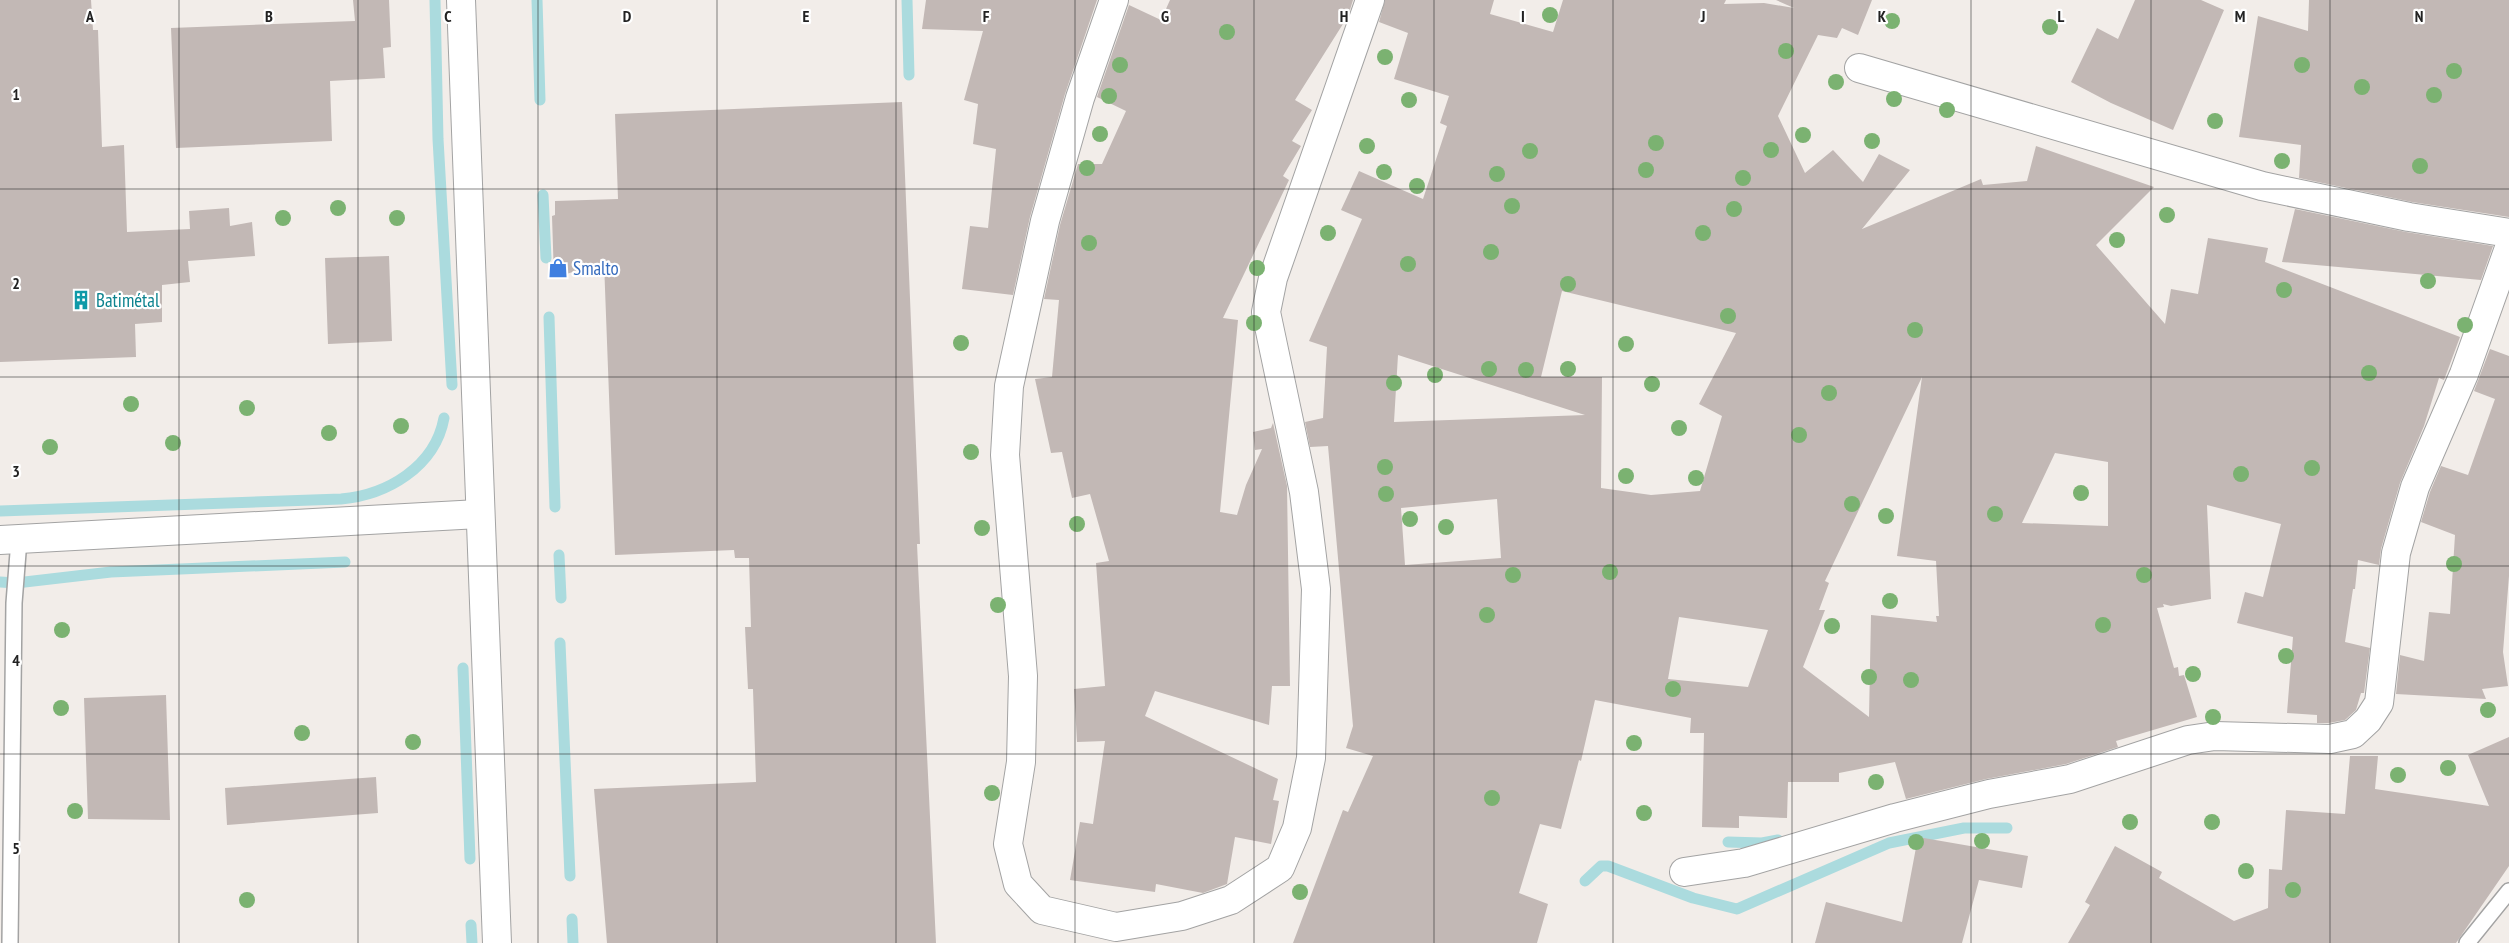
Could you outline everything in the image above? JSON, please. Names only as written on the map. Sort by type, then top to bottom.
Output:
[{"type":"street","points":[[461,0],[479,514],[498,943]]},
{"type":"street","points":[[1114,0],[1080,98],[1045,221],[1009,386],[1005,455],[1023,676],[1021,762],[1008,844],[1018,884],[1042,910],[1116,927],[1182,916],[1232,900],[1280,868],[1297,828],[1311,758],[1316,589],[1304,492],[1266,312],[1273,278],[1370,0]]},
{"type":"street","points":[[1859,68],[2262,186],[2409,217],[2509,232]]},
{"type":"street","points":[[1684,872],[1744,863],[1895,818],[1989,794],[2070,779],[2188,740],[2215,736],[2330,739],[2353,734],[2368,720],[2379,704],[2396,553],[2415,486],[2464,374],[2509,248]]},
{"type":"street","points":[[10,540],[479,514]]},
{"type":"lane","points":[[10,540],[16,571],[10,943]]},
{"type":"lane","points":[[2467,943],[2509,891]]},
{"type":"building","points":[[0,0],[91,0],[93,30],[98,30],[102,147],[124,145],[127,232],[190,229],[189,211],[229,208],[230,226],[252,222],[255,256],[188,261],[190,282],[162,285],[162,322],[135,324],[136,357],[0,362]]},
{"type":"building","points":[[353,0],[389,0],[391,47],[383,48],[385,78],[330,81],[332,141],[176,148],[171,28],[355,21]]},
{"type":"building","points":[[926,0],[1097,0],[1065,94],[1030,217],[1013,295],[962,289],[970,226],[988,228],[996,149],[973,144],[978,104],[964,100],[983,31],[922,29]]},
{"type":"building","points":[[1170,0],[1353,0],[1348,16],[1295,100],[1312,110],[1292,141],[1301,146],[1283,176],[1289,180],[1223,318],[1238,320],[1220,512],[1237,515],[1246,485],[1262,449],[1255,450],[1253,432],[1271,428],[1273,423],[1287,486],[1290,686],[1272,686],[1269,725],[1155,691],[1145,716],[1278,779],[1273,800],[1279,801],[1271,844],[1235,837],[1227,884],[1203,893],[1156,884],[1155,892],[1070,880],[1080,822],[1093,824],[1105,741],[1077,742],[1074,689],[1105,686],[1096,563],[1109,561],[1090,494],[1072,498],[1062,452],[1051,453],[1035,379],[1052,377],[1059,300],[1044,299],[1060,225],[1078,164],[1102,164],[1126,111],[1097,97],[1129,5],[1161,20]]},
{"type":"building","points":[[1385,0],[1494,0],[1490,14],[1553,32],[1563,0],[1726,0],[1724,4],[1764,3],[1794,8],[1776,0],[1872,0],[1858,35],[1842,28],[1837,38],[1818,35],[1778,116],[1805,173],[1833,150],[1863,182],[1879,154],[1910,170],[1862,229],[1981,179],[1983,185],[2027,181],[2036,146],[2154,187],[2096,245],[2165,324],[2171,289],[2198,294],[2208,238],[2268,248],[2265,262],[2460,337],[2444,380],[2439,378],[2424,426],[2400,483],[2381,549],[2379,565],[2358,560],[2355,589],[2353,589],[2345,642],[2370,648],[2364,693],[2361,693],[2356,710],[2345,720],[2329,723],[2317,723],[2317,715],[2287,713],[2293,637],[2237,623],[2245,592],[2263,597],[2281,524],[2207,505],[2211,599],[2171,606],[2163,604],[2164,607],[2157,608],[2174,668],[2178,667],[2179,676],[2184,675],[2197,717],[2116,741],[2118,747],[2066,764],[1986,779],[1906,799],[1895,762],[1839,773],[1839,782],[1788,782],[1787,818],[1739,816],[1739,828],[1702,827],[1704,733],[1690,733],[1691,718],[1595,700],[1581,761],[1579,760],[1561,829],[1540,824],[1519,893],[1548,904],[1537,943],[1293,943],[1343,810],[1348,812],[1373,756],[1346,748],[1353,726],[1328,446],[1310,447],[1305,422],[1323,418],[1327,347],[1309,341],[1362,219],[1341,210],[1359,171],[1423,199],[1447,126],[1440,123],[1449,96],[1394,79],[1408,33],[1379,22]],"holes":[[[1562,291],[1736,333],[1699,404],[1722,416],[1700,491],[1651,495],[1601,488],[1602,377],[1541,377]],[[1398,355],[1585,415],[1394,422]],[[1922,377],[1897,556],[1936,561],[1939,616],[1936,616],[1937,622],[1871,615],[1869,717],[1803,667],[1825,610],[1819,610],[1829,583],[1825,581]],[[2055,453],[2108,462],[2108,526],[2022,523]],[[1497,499],[1501,558],[1405,565],[1401,508]],[[1679,617],[1768,630],[1748,687],[1668,679]]]},
{"type":"building","points":[[2135,0],[2201,0],[2224,10],[2173,130],[2111,103],[2071,82],[2097,28],[2118,39]]},
{"type":"building","points":[[2309,0],[2509,0],[2509,217],[2412,202],[2299,178],[2301,145],[2239,137],[2258,16],[2308,31]]},
{"type":"building","points":[[902,102],[920,544],[917,544],[936,943],[607,943],[594,789],[756,782],[753,689],[748,689],[745,627],[751,627],[749,558],[735,558],[734,550],[615,555],[604,262],[554,278],[552,216],[555,215],[555,201],[618,199],[615,114]]},
{"type":"building","points":[[2295,209],[2406,232],[2493,246],[2481,280],[2282,262]]},
{"type":"building","points":[[389,256],[392,341],[328,344],[325,258]]},
{"type":"building","points":[[2490,349],[2509,356],[2509,576],[2503,652],[2508,686],[2482,689],[2486,699],[2396,694],[2400,655],[2424,661],[2429,612],[2450,614],[2455,535],[2421,522],[2430,492],[2441,466],[2468,475],[2495,399],[2474,391]]},
{"type":"building","points":[[166,695],[170,820],[88,819],[84,698]]},
{"type":"building","points":[[2509,737],[2509,866],[2456,943],[2068,943],[2090,905],[2085,902],[2115,846],[2162,872],[2159,878],[2234,921],[2268,908],[2269,869],[2282,870],[2286,810],[2345,814],[2350,756],[2378,756],[2375,789],[2489,806],[2468,755]]},
{"type":"building","points":[[376,777],[378,813],[227,825],[225,788]]},
{"type":"building","points":[[1918,837],[2028,856],[2022,888],[1979,880],[1962,943],[1815,943],[1826,902],[1902,922]]},
{"type":"waterway","points":[[435,0],[438,139],[452,385]]},
{"type":"waterway","points":[[537,0],[540,100]]},
{"type":"waterway","points":[[907,0],[909,75]]},
{"type":"waterway","points":[[543,195],[546,258]]},
{"type":"waterway","points":[[549,317],[555,507]]},
{"type":"waterway","points":[[0,511],[341,499],[358,496],[375,492],[391,485],[420,464],[431,451],[439,435],[444,418]]},
{"type":"waterway","points":[[559,555],[561,598]]},
{"type":"waterway","points":[[0,582],[16,583],[111,572],[345,562]]},
{"type":"waterway","points":[[560,643],[570,876]]},
{"type":"waterway","points":[[463,668],[470,859]]},
{"type":"waterway","points":[[1585,881],[1601,866],[1608,866],[1693,898],[1737,909],[1889,843],[1964,828],[2007,828]]},
{"type":"waterway","points":[[1728,842],[1762,843],[1778,840]]},
{"type":"waterway","points":[[572,919],[573,943]]},
{"type":"waterway","points":[[471,925],[472,943]]},
{"type":"place","name":"Smalto","points":[[558,268]]},
{"type":"place","name":"Batimétal","points":[[81,300]]}]
